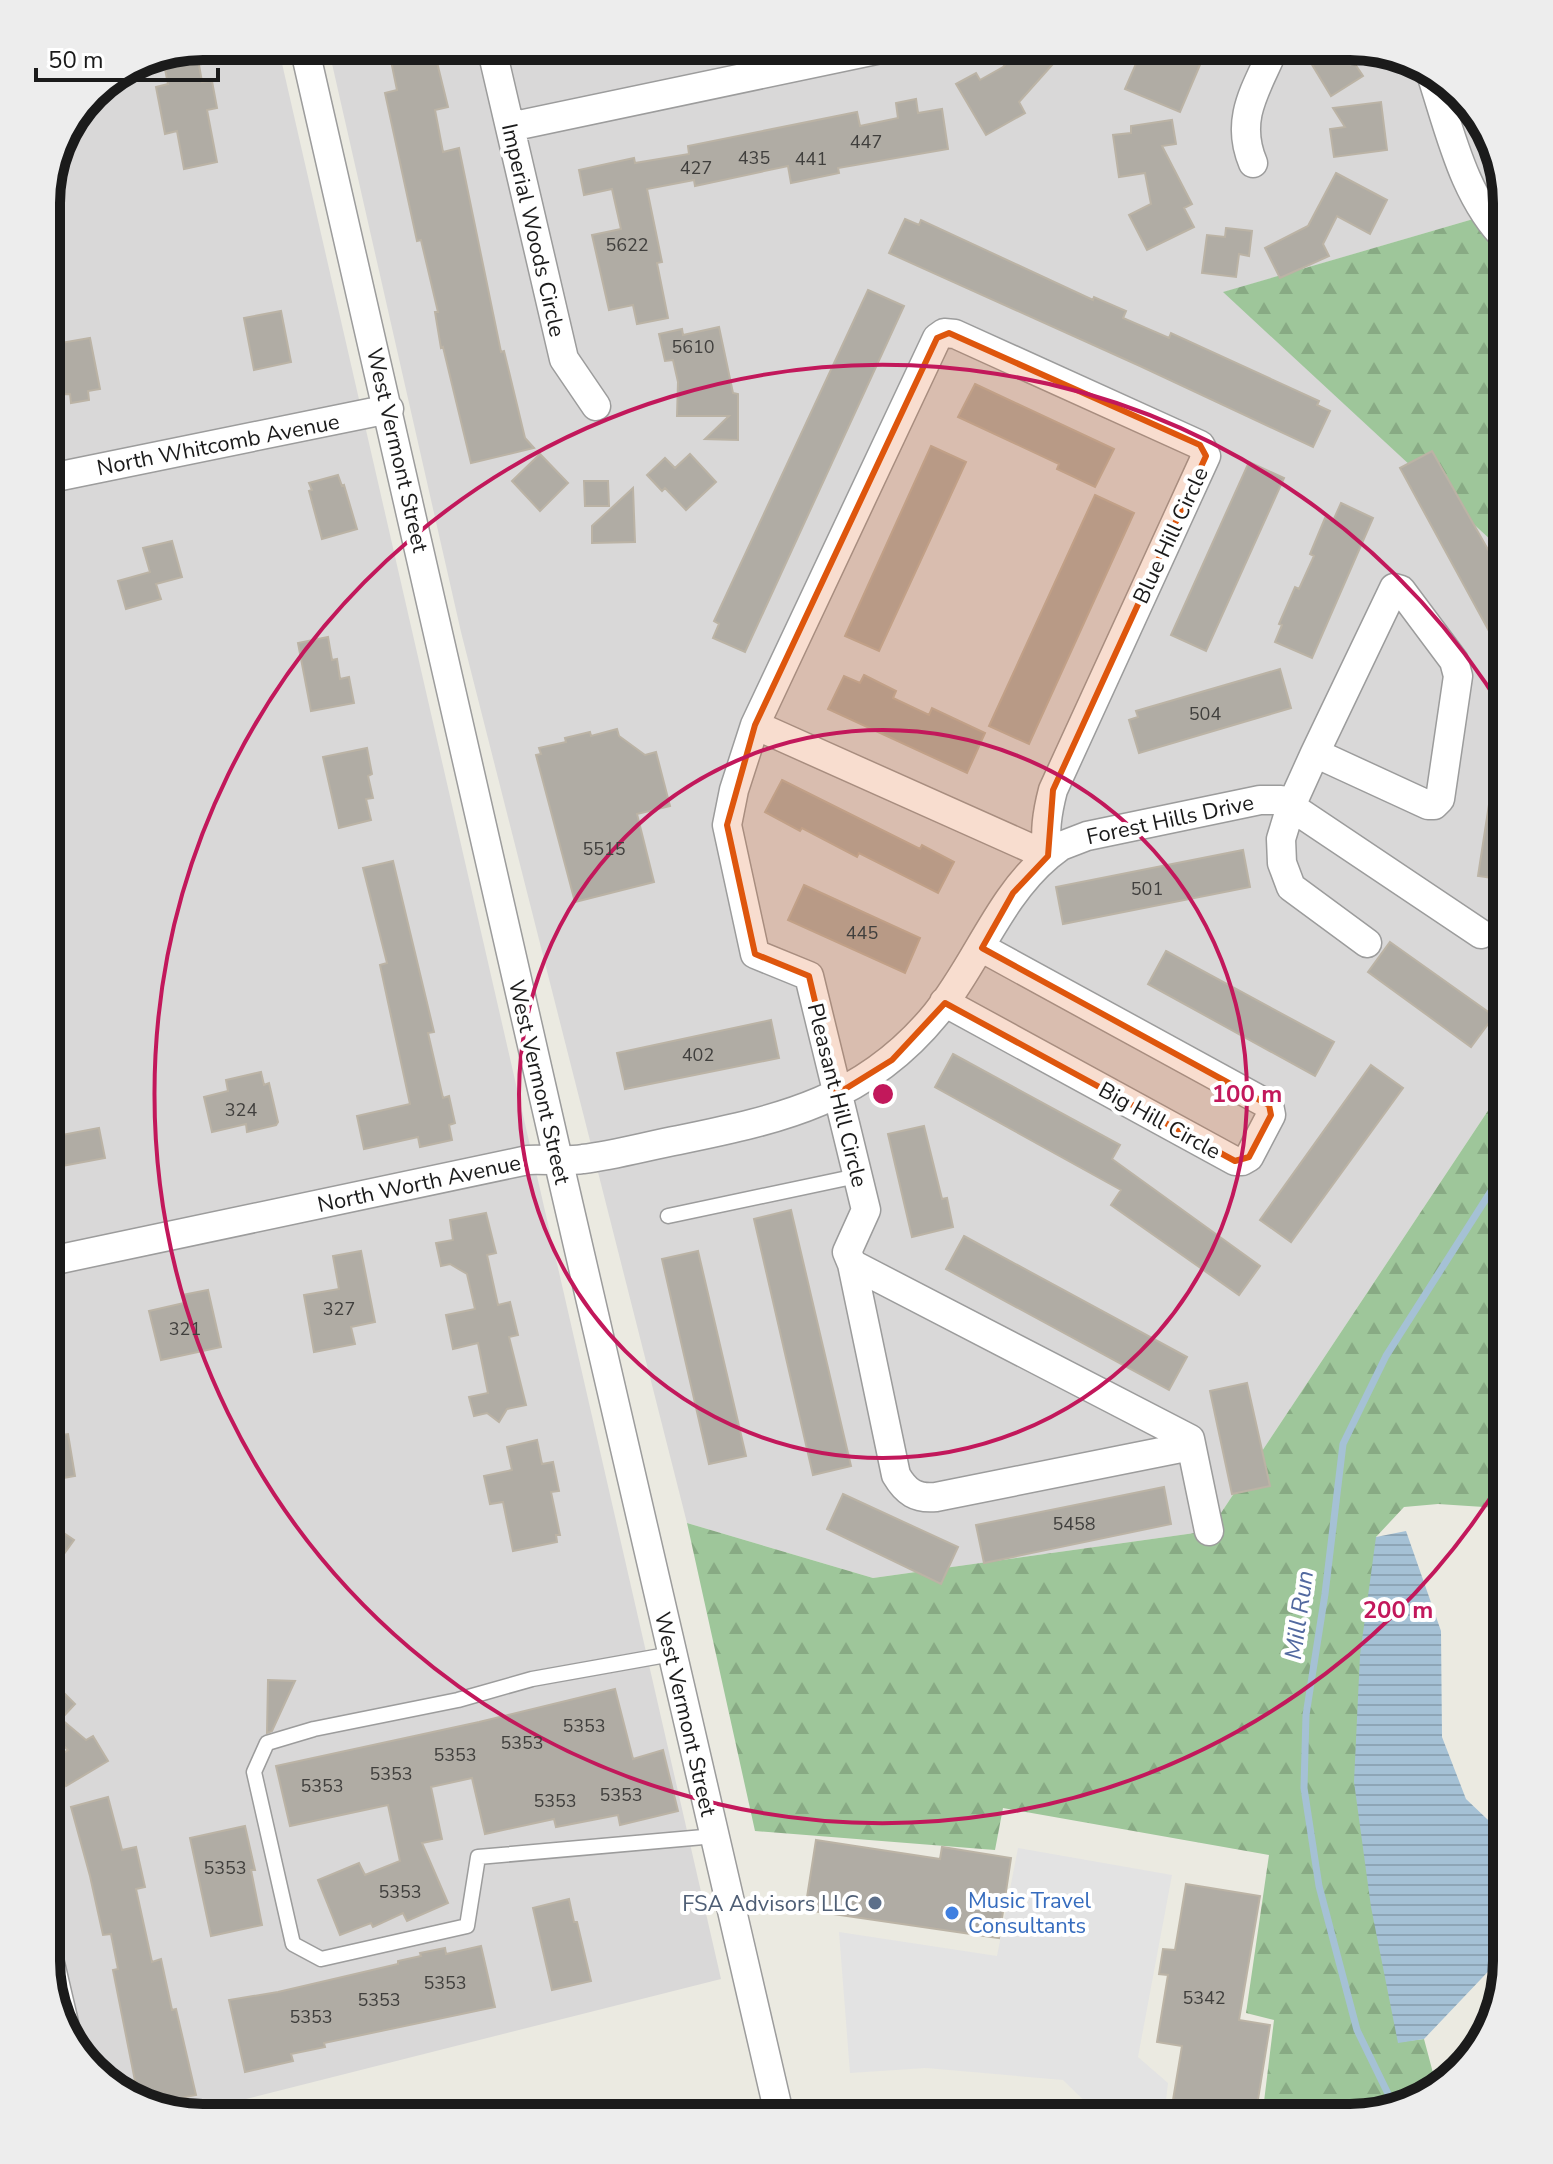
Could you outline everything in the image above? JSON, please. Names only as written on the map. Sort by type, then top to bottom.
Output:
[{"type":"street","name":"West Vermont Street","points":[[307,60],[777,2104]]},
{"type":"street","name":"Imperial Woods Circle","points":[[494,60],[564,359],[596,406]]},
{"type":"street","points":[[510,127],[828,60]]},
{"type":"street","points":[[1253,163],[1245,145],[1245,122],[1269,60]]},
{"type":"street","points":[[1436,90],[1465,174],[1480,205],[1493,222]]},
{"type":"street","name":"Blue Hill Circle","points":[[755,725],[937,338],[944,333],[955,334],[1200,445],[1206,456],[1053,790],[1046,814],[1048,856]]},
{"type":"street","name":"North Whitcomb Avenue","points":[[60,476],[389,409]]},
{"type":"street","points":[[1315,753],[1428,805],[1440,799],[1458,676],[1456,666],[1401,590],[1390,591],[1315,753],[1291,806],[1281,839],[1282,863],[1291,887],[1367,943]]},
{"type":"street","points":[[755,725],[1048,856],[1013,893],[982,948],[923,1029],[892,1060],[837,1094]]},
{"type":"street","name":"Pleasant Hill Circle","points":[[755,725],[734,790],[727,825],[755,954],[809,976],[866,1210],[847,1252],[896,1475],[909,1492],[919,1497],[936,1497],[1191,1446]]},
{"type":"street","name":"Forest Hills Drive","points":[[1048,856],[1082,837],[1266,799],[1281,800],[1481,934]]},
{"type":"street","name":"Big Hill Circle","points":[[944,1002],[1235,1161],[1249,1157],[1271,1115],[1269,1105],[982,948]]},
{"type":"street","name":"North Worth Avenue","points":[[60,1259],[528,1160],[582,1159],[753,1125],[790,1114],[837,1094]]},
{"type":"street","points":[[852,1264],[1190,1439],[1209,1531]]},
{"type":"lane","points":[[668,1216],[857,1176]]},
{"type":"lane","points":[[672,1654],[532,1679],[458,1700],[314,1729],[267,1743],[254,1772],[293,1944],[321,1959],[467,1926],[478,1857],[715,1836]]},
{"type":"highlighted area","points":[[949,333],[1200,445],[1206,456],[1053,790],[1048,856],[1013,893],[982,948],[1269,1105],[1271,1115],[1249,1157],[1235,1161],[945,1003],[892,1060],[837,1094],[809,976],[755,954],[727,825],[755,725],[937,338]]},
{"type":"shaded area","points":[[281,60],[721,1979],[230,2103],[175,2101],[124,2080],[96,2055],[79,2032],[71,2016],[61,1979],[60,194],[65,166],[79,132],[102,102],[132,79],[185,61]]},
{"type":"shaded area","points":[[331,60],[1359,60],[1413,75],[1444,96],[1463,116],[1482,148],[1488,166],[1487,215],[1224,292],[1493,542],[1493,1103],[1209,1531],[873,1578],[687,1523],[461,632]]},
{"type":"shaded area","points":[[1018,1848],[1172,1875],[1138,2057],[1168,2083],[1166,2104],[1088,2104],[1063,2080],[926,2068],[850,2073],[839,1932],[997,1956]]},
{"type":"green space","points":[[1490,175],[1493,203],[1493,542],[1223,292],[1487,215]]},
{"type":"green space","points":[[1493,1103],[1493,1508],[1438,1504],[1404,1507],[1376,1537],[1399,2042],[1424,2039],[1434,2076],[1405,2093],[1387,2099],[1350,2104],[1264,2104],[1274,2020],[1246,2013],[1269,1855],[1003,1808],[995,1850],[755,1831],[687,1523],[873,1578],[1209,1531]]},
{"type":"water","points":[[1406,1531],[1441,1631],[1442,1737],[1466,1799],[1493,1825],[1493,1967],[1424,2039],[1398,2043],[1371,1907],[1354,1782],[1360,1655],[1376,1537]]},
{"type":"building","points":[[198,60],[202,82],[212,81],[217,108],[207,110],[217,162],[184,169],[177,131],[165,134],[156,87],[168,84],[164,66],[185,61]]},
{"type":"building","points":[[391,60],[436,60],[448,107],[435,110],[443,152],[459,148],[501,352],[504,351],[525,438],[534,448],[471,463],[441,348],[435,312],[438,312],[421,240],[417,241],[385,93],[397,90]]},
{"type":"building","points":[[1010,60],[1056,60],[1019,102],[1025,113],[986,135],[956,84],[976,73],[980,80]]},
{"type":"building","points":[[1138,60],[1172,63],[1173,60],[1202,60],[1180,112],[1125,89]]},
{"type":"building","points":[[1316,60],[1352,60],[1363,76],[1331,96],[1311,63]]},
{"type":"building","points":[[916,99],[918,113],[942,109],[948,149],[838,168],[839,173],[791,183],[788,166],[695,186],[694,180],[647,189],[662,262],[657,263],[668,318],[637,324],[633,305],[609,310],[592,235],[621,229],[612,189],[584,195],[579,170],[634,158],[635,163],[689,154],[688,146],[857,112],[860,126],[898,118],[896,103]]},
{"type":"building","points":[[1381,102],[1387,150],[1334,157],[1330,129],[1345,127],[1333,108]]},
{"type":"building","points":[[1172,120],[1176,144],[1162,146],[1192,204],[1184,208],[1194,227],[1147,250],[1129,215],[1151,204],[1145,173],[1119,177],[1113,135],[1131,133],[1131,126]]},
{"type":"building","points":[[1336,173],[1387,200],[1370,234],[1337,216],[1323,244],[1329,256],[1280,278],[1265,248],[1308,226]]},
{"type":"building","points":[[905,219],[919,225],[921,220],[1093,300],[1094,297],[1126,311],[1123,318],[1169,338],[1171,333],[1319,401],[1317,405],[1330,411],[1313,447],[889,253]]},
{"type":"building","points":[[1226,228],[1252,231],[1249,256],[1239,254],[1236,277],[1202,273],[1207,235],[1225,237]]},
{"type":"building","points":[[868,290],[904,306],[745,652],[713,638],[719,624],[714,621]]},
{"type":"building","points":[[281,311],[291,362],[254,370],[244,318]]},
{"type":"building","points":[[719,327],[733,393],[738,394],[738,440],[705,439],[729,416],[677,416],[678,382],[673,360],[665,361],[659,334],[682,329],[683,335]]},
{"type":"building","points":[[90,338],[100,389],[88,391],[89,400],[71,403],[70,394],[60,394],[60,343]]},
{"type":"building","points":[[975,384],[1114,449],[1095,487],[1057,469],[1059,464],[958,417]]},
{"type":"building","points":[[931,446],[966,462],[879,651],[845,636]]},
{"type":"building","points":[[1432,451],[1493,558],[1493,638],[1400,468]]},
{"type":"building","points":[[540,454],[568,483],[540,511],[512,481]]},
{"type":"building","points":[[690,454],[716,482],[686,510],[647,475],[665,458],[675,468]]},
{"type":"building","points":[[1249,462],[1284,478],[1206,651],[1171,635]]},
{"type":"building","points":[[338,475],[357,529],[322,539],[309,483]]},
{"type":"building","points":[[584,481],[608,481],[609,506],[585,506]]},
{"type":"building","points":[[633,488],[635,542],[592,543],[592,526]]},
{"type":"building","points":[[1095,495],[1134,513],[1029,744],[989,726]]},
{"type":"building","points":[[1341,503],[1373,518],[1312,658],[1275,642],[1295,587],[1299,589],[1314,556],[1310,554],[1325,518],[1333,521]]},
{"type":"building","points":[[172,541],[182,577],[156,584],[161,599],[126,609],[118,581],[150,572],[143,548]]},
{"type":"building","points":[[328,637],[332,660],[337,659],[340,679],[349,677],[354,703],[311,711],[298,643]]},
{"type":"building","points":[[1280,669],[1291,708],[1139,753],[1129,720],[1138,717],[1136,711]]},
{"type":"building","points":[[864,675],[896,691],[893,698],[929,715],[932,708],[985,733],[967,773],[828,709],[844,676],[860,683]]},
{"type":"building","points":[[617,729],[619,736],[645,755],[656,752],[670,806],[637,814],[654,882],[575,902],[536,755],[541,754],[539,748],[566,742],[565,738],[590,732],[591,736]]},
{"type":"building","points":[[367,748],[373,798],[366,799],[371,820],[339,828],[323,757]]},
{"type":"building","points":[[1493,778],[1493,878],[1478,876]]},
{"type":"building","points":[[782,780],[920,849],[922,845],[954,862],[938,893],[859,853],[857,857],[765,812]]},
{"type":"building","points":[[1243,850],[1250,887],[1063,924],[1056,887]]},
{"type":"building","points":[[393,861],[434,1032],[428,1033],[443,1098],[449,1096],[455,1123],[449,1125],[452,1140],[420,1147],[418,1137],[364,1149],[357,1116],[410,1104],[380,965],[387,963],[363,868]]},
{"type":"building","points":[[804,885],[920,938],[905,973],[788,920]]},
{"type":"building","points":[[1390,942],[1493,1017],[1471,1047],[1368,972]]},
{"type":"building","points":[[1166,951],[1334,1042],[1315,1076],[1148,984]]},
{"type":"building","points":[[771,1020],[779,1058],[625,1089],[617,1053]]},
{"type":"building","points":[[953,1054],[1120,1145],[1112,1159],[1260,1266],[1239,1295],[1111,1205],[1121,1190],[935,1087]]},
{"type":"building","points":[[1371,1065],[1403,1088],[1291,1242],[1260,1220]]},
{"type":"building","points":[[261,1072],[264,1085],[269,1083],[278,1122],[276,1125],[247,1132],[246,1124],[212,1132],[204,1097],[228,1091],[226,1080]]},
{"type":"building","points":[[924,1126],[942,1199],[947,1198],[953,1227],[912,1237],[888,1134]]},
{"type":"building","points":[[99,1128],[105,1158],[60,1166],[60,1135]]},
{"type":"building","points":[[791,1210],[851,1466],[813,1475],[754,1219]]},
{"type":"building","points":[[486,1213],[496,1253],[487,1255],[498,1305],[510,1302],[518,1335],[509,1337],[526,1405],[507,1409],[499,1422],[487,1413],[474,1416],[469,1397],[488,1393],[478,1343],[453,1349],[446,1315],[475,1309],[467,1274],[450,1264],[441,1266],[436,1243],[453,1240],[450,1220]]},
{"type":"building","points":[[964,1236],[1187,1357],[1169,1390],[946,1269]]},
{"type":"building","points":[[361,1251],[375,1322],[351,1327],[355,1344],[314,1352],[304,1295],[339,1289],[333,1256]]},
{"type":"building","points":[[698,1251],[746,1456],[709,1464],[662,1259]]},
{"type":"building","points":[[208,1290],[221,1347],[161,1360],[149,1311],[184,1303],[182,1295]]},
{"type":"building","points":[[1247,1383],[1270,1486],[1232,1494],[1210,1391]]},
{"type":"building","points":[[68,1434],[75,1476],[60,1479],[60,1435]]},
{"type":"building","points":[[537,1440],[542,1464],[553,1462],[559,1491],[551,1492],[560,1535],[556,1535],[557,1542],[513,1551],[503,1502],[490,1504],[484,1476],[512,1470],[507,1447]]},
{"type":"building","points":[[1164,1487],[1171,1524],[984,1563],[976,1525]]},
{"type":"building","points":[[843,1494],[958,1547],[941,1584],[827,1529]]},
{"type":"building","points":[[60,1530],[74,1540],[60,1560]]},
{"type":"building","points":[[268,1680],[295,1681],[272,1731],[267,1733]]},
{"type":"building","points":[[60,1689],[75,1704],[61,1719],[86,1740],[93,1736],[108,1761],[66,1786],[64,1780],[60,1782],[60,1755],[68,1750],[60,1742]]},
{"type":"building","points":[[615,1689],[633,1759],[663,1750],[678,1811],[620,1825],[618,1815],[556,1827],[554,1819],[485,1834],[472,1778],[431,1787],[442,1839],[422,1843],[448,1903],[407,1921],[403,1913],[373,1927],[371,1923],[340,1935],[318,1880],[359,1863],[365,1875],[400,1861],[388,1805],[290,1826],[276,1766]]},
{"type":"building","points":[[108,1797],[122,1850],[136,1847],[145,1887],[136,1889],[152,1962],[161,1959],[196,2095],[171,2100],[136,2087],[113,1970],[118,1969],[111,1934],[103,1935],[71,1807]]},
{"type":"building","points":[[245,1826],[255,1870],[251,1870],[262,1925],[211,1936],[190,1838]]},
{"type":"building","points":[[816,1840],[940,1859],[942,1847],[1011,1858],[999,1938],[805,1910]]},
{"type":"building","points":[[1186,1884],[1260,1896],[1239,2020],[1270,2025],[1257,2104],[1172,2104],[1182,2046],[1157,2042],[1168,1975],[1159,1974],[1163,1949],[1175,1950]]},
{"type":"building","points":[[569,1899],[591,1981],[552,1990],[533,1908]]},
{"type":"building","points":[[481,1946],[495,2007],[324,2043],[325,2047],[291,2054],[293,2061],[245,2072],[229,2000],[398,1964],[398,1961],[421,1956],[420,1953],[445,1948],[446,1954]]},
{"type":"waterway","name":"Mill Run","points":[[1390,2098],[1357,2030],[1319,1886],[1304,1788],[1306,1715],[1325,1594],[1343,1444],[1386,1356],[1493,1188]]},
{"type":"place","name":"FSA Advisors LLC","points":[[875,1903]]},
{"type":"place","name":"Music Travel Consultants","points":[[952,1913]]}]
